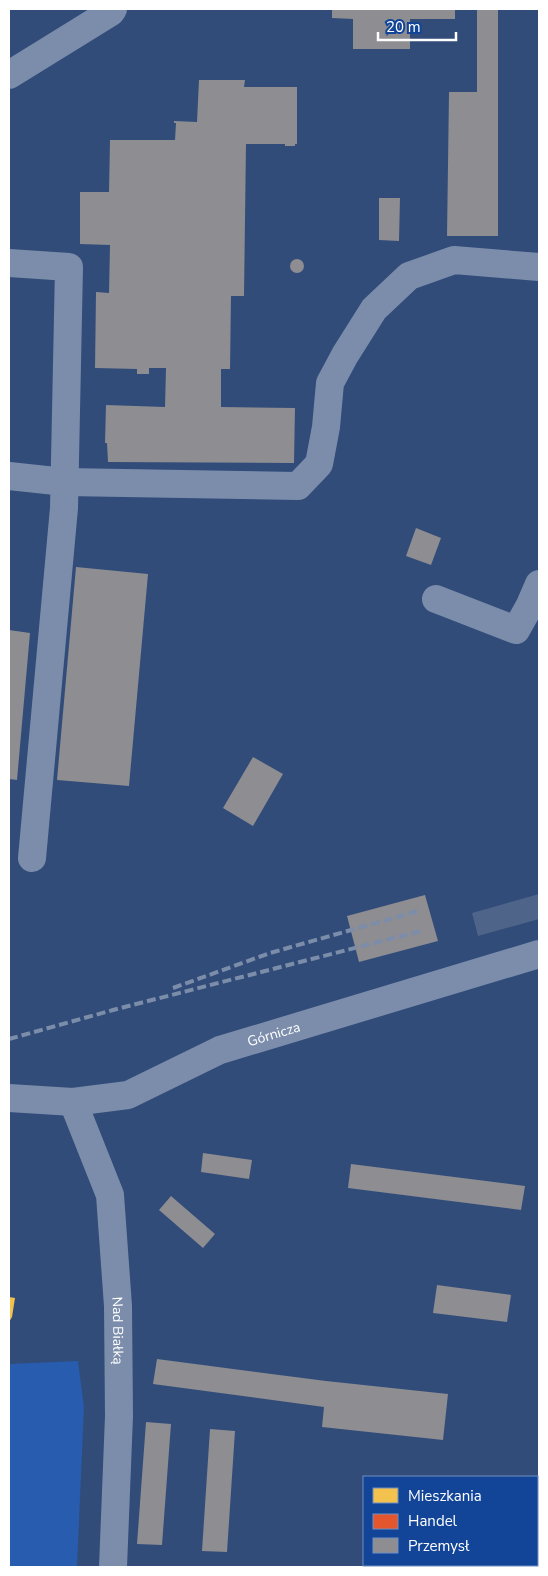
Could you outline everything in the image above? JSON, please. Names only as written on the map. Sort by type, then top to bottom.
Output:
[{"type":"lane","points":[[9,75],[113,9]]},
{"type":"lane","points":[[9,476],[65,482],[298,486],[319,464],[326,427],[330,383],[374,309],[408,276],[454,260],[539,267]]},
{"type":"lane","points":[[9,263],[69,267],[65,482],[32,858]]},
{"type":"lane","points":[[436,599],[516,630],[539,584]]},
{"type":"lane","name":"Górnicza","points":[[9,1098],[73,1102],[128,1095],[220,1050],[539,954]]},
{"type":"lane","name":"Nad Białką","points":[[73,1102],[110,1195],[118,1306],[119,1416],[113,1567]]},
{"type":"shaded area","points":[[78,1361],[84,1407],[77,1567],[9,1567],[9,1364]]},
{"type":"building: Mieszkania","points":[[9,1297],[15,1298],[12,1317],[9,1322]]},
{"type":"building: Handel","points":[[456,1566],[514,1566],[456,1567]]},
{"type":"building: Przemysł","points":[[332,9],[455,9],[455,19],[410,19],[410,49],[353,49],[353,19],[332,18]]},
{"type":"building: Przemysł","points":[[477,9],[498,9],[498,236],[447,236],[449,92],[477,92]]},
{"type":"building: Przemysł","points":[[199,80],[245,80],[244,87],[297,87],[297,144],[295,146],[285,146],[285,144],[246,144],[244,296],[231,296],[230,369],[221,369],[221,407],[295,408],[294,463],[108,462],[107,443],[105,443],[106,405],[165,407],[166,368],[149,368],[149,374],[137,374],[137,369],[95,368],[96,292],[109,293],[110,245],[80,244],[80,192],[109,192],[110,140],[175,140],[176,123],[174,121],[197,122]]},
{"type":"building: Przemysł","points":[[379,198],[400,198],[399,241],[379,240]]},
{"type":"building: Przemysł","points":[[297,259],[302,261],[304,266],[302,271],[297,273],[292,271],[290,266],[292,261]]},
{"type":"building: Przemysł","points":[[416,528],[441,538],[431,565],[406,556]]},
{"type":"building: Przemysł","points":[[76,567],[148,574],[129,786],[57,780]]},
{"type":"building: Przemysł","points":[[9,630],[30,633],[17,780],[9,779]]},
{"type":"building: Przemysł","points":[[253,757],[283,774],[253,826],[223,808]]},
{"type":"building: Przemysł","points":[[425,895],[438,941],[359,962],[347,916]]},
{"type":"building: Przemysł","points":[[203,1153],[252,1160],[249,1179],[201,1172]]},
{"type":"building: Przemysł","points":[[351,1164],[525,1186],[521,1210],[348,1188]]},
{"type":"building: Przemysł","points":[[171,1196],[215,1234],[203,1248],[159,1210]]},
{"type":"building: Przemysł","points":[[437,1285],[511,1295],[507,1322],[433,1313]]},
{"type":"building: Przemysł","points":[[157,1359],[326,1381],[448,1394],[443,1440],[322,1427],[324,1407],[153,1384]]},
{"type":"building: Przemysł","points":[[146,1422],[171,1424],[162,1545],[137,1544]]},
{"type":"building: Przemysł","points":[[210,1429],[235,1431],[227,1552],[202,1551]]},
{"type":"building: Inne","points":[[539,894],[539,919],[478,936],[472,913]]},
{"type":"railway","points":[[173,988],[270,953],[418,911]]},
{"type":"railway","points":[[9,1039],[113,1010],[421,931]]}]
